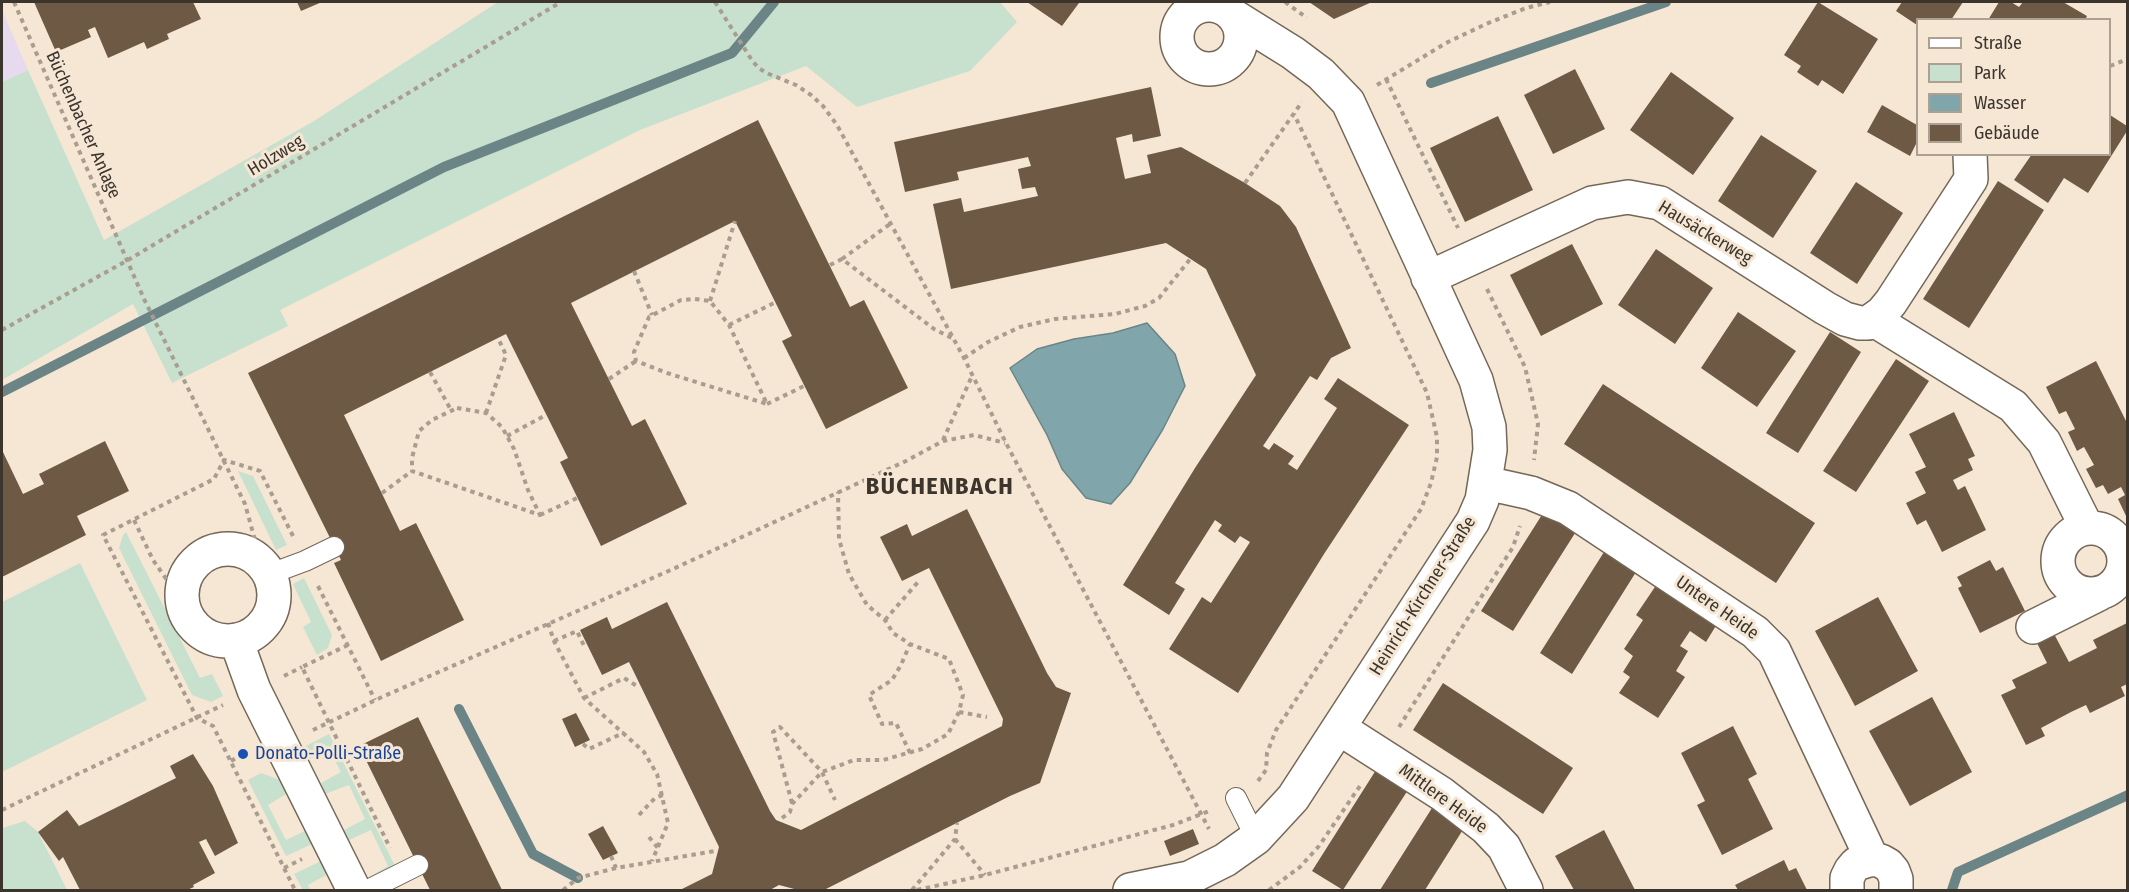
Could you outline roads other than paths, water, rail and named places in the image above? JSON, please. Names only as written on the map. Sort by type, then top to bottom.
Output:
[{"type":"street","name":"Heinrich-Kirchner-Straße","points":[[1130,891],[1189,878],[1225,860],[1256,838],[1293,798],[1473,521],[1482,500],[1490,450],[1485,407],[1476,380],[1348,102],[1321,74],[1293,53],[1220,7]]},
{"type":"street","points":[[1874,320],[1891,302],[1971,179],[1970,156]]},
{"type":"street","name":"Hausäckerweg","points":[[1428,278],[1592,203],[1628,197],[1660,203],[1825,308],[1845,319],[1860,323],[1874,320],[2013,406],[2044,442],[2087,528]]},
{"type":"street","name":"Untere Heide","points":[[1486,483],[1531,493],[1568,507],[1755,632],[1774,651],[1872,859],[1888,865],[1896,879],[1896,891]]},
{"type":"street","points":[[2033,627],[2099,594],[2109,589],[2118,581],[2126,564],[2122,549],[2108,533],[2087,528],[2068,537],[2058,556],[2058,566],[2068,586],[2088,595],[2099,594]]},
{"type":"street","points":[[220,549],[234,549],[248,553],[265,567],[274,588],[274,602],[270,616],[261,627],[249,636],[222,641],[196,628],[183,603],[182,588],[186,574],[195,562],[220,549]]},
{"type":"street","points":[[236,640],[254,690],[354,891]]},
{"type":"street","name":"Mittlere Heide","points":[[1339,729],[1442,794],[1486,828],[1504,847],[1526,891]]},
{"type":"street","points":[[1847,891],[1847,878],[1851,870],[1856,864],[1872,859]]},
{"type":"lane","points":[[265,567],[305,561],[334,547]]},
{"type":"lane","points":[[1236,798],[1256,838]]},
{"type":"lane","points":[[368,891],[410,869]]},
{"type":"water","points":[[1147,323],[1175,354],[1185,386],[1163,429],[1130,483],[1111,504],[1086,498],[1062,469],[1047,435],[1010,368],[1037,349],[1074,339],[1113,333]]},
{"type":"waterway","points":[[2,392],[444,167],[732,53],[774,2]]},
{"type":"waterway","points":[[1431,83],[1666,2]]},
{"type":"waterway","points":[[459,709],[533,854],[578,878]]},
{"type":"waterway","points":[[1952,890],[1958,872],[2128,795]]},
{"type":"place","name":"Donato-Polli-Straße","points":[[243,754]]},
{"type":"district","name":"BÜCHENBACH","points":[[940,487]]}]
